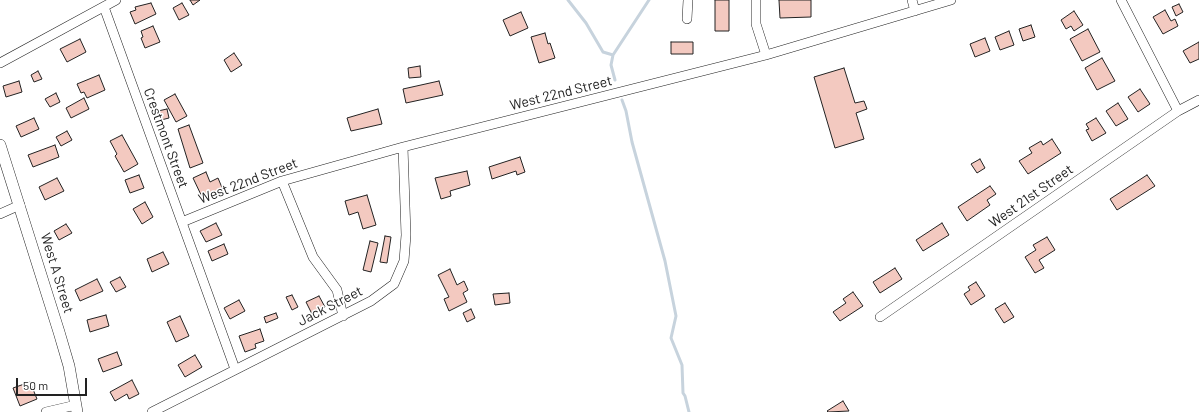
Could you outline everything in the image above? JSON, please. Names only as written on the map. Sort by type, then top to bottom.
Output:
[{"type":"street","points":[[0,63],[116,0]]},
{"type":"street","points":[[687,19],[688,0]]},
{"type":"street","points":[[756,0],[756,24],[766,54]]},
{"type":"street","points":[[912,0],[915,11]]},
{"type":"street","name":"West 22nd Street","points":[[182,222],[282,182],[402,147],[766,54],[951,0]]},
{"type":"street","points":[[1121,0],[1178,110]]},
{"type":"street","name":"Crestmont Street","points":[[104,7],[235,369]]},
{"type":"street","name":"West 21st Street","points":[[880,318],[1178,110],[1199,100]]},
{"type":"street","name":"West A Street","points":[[0,145],[20,205],[69,366],[77,408]]},
{"type":"street","name":"Jack Street","points":[[152,412],[372,301],[394,284],[404,260],[406,235],[402,147]]},
{"type":"street","points":[[282,182],[313,257],[337,290],[343,316]]},
{"type":"street","points":[[0,214],[20,205]]},
{"type":"street","points":[[46,412],[77,408]]},
{"type":"building","points":[[190,0],[200,0],[193,5]]},
{"type":"building","points":[[715,0],[729,0],[729,31],[715,31]]},
{"type":"building","points":[[779,0],[811,0],[811,17],[780,18]]},
{"type":"building","points":[[151,3],[156,14],[135,24],[130,12],[136,10],[135,7]]},
{"type":"building","points":[[182,3],[189,15],[179,20],[173,8]]},
{"type":"building","points":[[1179,4],[1183,12],[1176,16],[1172,7]]},
{"type":"building","points":[[1165,10],[1171,21],[1175,19],[1178,26],[1163,34],[1153,17]]},
{"type":"building","points":[[1074,11],[1083,25],[1074,31],[1071,26],[1066,29],[1061,20]]},
{"type":"building","points":[[521,12],[528,28],[510,36],[503,20]]},
{"type":"building","points":[[1031,25],[1035,37],[1023,41],[1019,29]]},
{"type":"building","points":[[153,26],[160,42],[145,48],[141,38],[143,37],[141,31]]},
{"type":"building","points":[[1088,29],[1100,52],[1082,61],[1070,39]]},
{"type":"building","points":[[1009,31],[1014,45],[1000,50],[995,37]]},
{"type":"building","points":[[545,33],[548,44],[550,43],[555,58],[539,63],[531,37]]},
{"type":"building","points":[[985,38],[990,51],[975,57],[970,44]]},
{"type":"building","points":[[80,39],[86,52],[67,62],[60,49]]},
{"type":"building","points":[[671,42],[693,42],[693,54],[671,54]]},
{"type":"building","points":[[1199,42],[1199,59],[1190,63],[1183,51]]},
{"type":"building","points":[[234,53],[242,65],[231,72],[224,60]]},
{"type":"building","points":[[1102,58],[1115,81],[1097,90],[1085,68]]},
{"type":"building","points":[[420,66],[421,77],[409,78],[408,68]]},
{"type":"building","points":[[844,68],[855,103],[864,101],[867,109],[856,113],[864,139],[835,148],[814,77]]},
{"type":"building","points":[[38,71],[42,79],[34,82],[31,75]]},
{"type":"building","points":[[99,75],[105,90],[87,98],[84,92],[81,93],[77,84]]},
{"type":"building","points":[[19,81],[22,92],[6,97],[3,86]]},
{"type":"building","points":[[439,81],[443,95],[406,103],[403,89]]},
{"type":"building","points":[[1140,89],[1150,104],[1138,112],[1128,97]]},
{"type":"building","points":[[56,93],[60,102],[50,107],[45,99]]},
{"type":"building","points":[[175,94],[187,116],[176,122],[164,100]]},
{"type":"building","points":[[84,98],[89,109],[71,118],[66,108]]},
{"type":"building","points":[[1118,103],[1128,119],[1116,126],[1106,111]]},
{"type":"building","points":[[167,109],[169,118],[161,120],[158,111]]},
{"type":"building","points":[[378,109],[382,124],[351,131],[347,118]]},
{"type":"building","points":[[34,118],[39,129],[21,137],[16,126]]},
{"type":"building","points":[[1096,118],[1106,133],[1092,141],[1086,130],[1089,129],[1086,124]]},
{"type":"building","points":[[189,125],[203,163],[190,168],[178,129]]},
{"type":"building","points":[[67,131],[72,140],[61,146],[56,137]]},
{"type":"building","points":[[122,135],[138,164],[124,172],[115,156],[117,154],[110,141]]},
{"type":"building","points":[[1052,139],[1061,153],[1028,174],[1019,161],[1032,153],[1029,148],[1041,141],[1043,145]]},
{"type":"building","points":[[55,145],[59,157],[33,167],[28,155]]},
{"type":"building","points":[[520,157],[525,172],[517,175],[516,171],[492,179],[489,167]]},
{"type":"building","points":[[980,159],[985,168],[977,173],[971,164]]},
{"type":"building","points":[[467,171],[470,185],[450,191],[451,196],[441,199],[435,178]]},
{"type":"building","points":[[206,172],[210,182],[218,178],[223,190],[203,199],[193,178]]},
{"type":"building","points":[[139,175],[144,188],[130,193],[125,180]]},
{"type":"building","points":[[1147,175],[1155,186],[1117,210],[1110,199]]},
{"type":"building","points":[[57,178],[64,191],[45,200],[39,187]]},
{"type":"building","points":[[990,186],[996,194],[987,200],[990,205],[967,221],[958,207]]},
{"type":"building","points":[[367,195],[376,225],[363,229],[358,212],[349,215],[345,201]]},
{"type":"building","points":[[145,202],[153,217],[142,224],[133,209]]},
{"type":"building","points":[[216,223],[222,235],[206,242],[200,231]]},
{"type":"building","points":[[942,223],[949,235],[923,251],[916,240]]},
{"type":"building","points":[[66,224],[72,233],[59,240],[54,231]]},
{"type":"building","points":[[385,236],[391,237],[387,263],[380,262]]},
{"type":"building","points":[[1047,237],[1055,250],[1039,260],[1044,268],[1035,273],[1025,257],[1036,250],[1033,245]]},
{"type":"building","points":[[370,241],[378,243],[371,272],[363,270]]},
{"type":"building","points":[[224,244],[228,254],[212,261],[208,251]]},
{"type":"building","points":[[163,252],[169,264],[152,272],[147,259]]},
{"type":"building","points":[[895,268],[902,279],[880,293],[873,282]]},
{"type":"building","points":[[450,269],[457,285],[464,281],[468,290],[463,293],[467,302],[449,311],[444,299],[449,297],[438,275]]},
{"type":"building","points":[[120,277],[126,287],[116,292],[110,282]]},
{"type":"building","points":[[97,279],[103,291],[80,301],[75,290]]},
{"type":"building","points":[[976,282],[985,296],[971,305],[964,294],[970,290],[968,287]]},
{"type":"building","points":[[853,292],[863,306],[840,321],[833,312],[846,303],[843,299]]},
{"type":"building","points":[[509,293],[510,303],[495,305],[493,294]]},
{"type":"building","points":[[292,295],[298,307],[292,310],[286,297]]},
{"type":"building","points":[[319,296],[325,307],[312,314],[306,302]]},
{"type":"building","points":[[239,300],[245,311],[230,319],[224,308]]},
{"type":"building","points":[[1005,303],[1014,317],[1004,323],[995,309]]},
{"type":"building","points":[[471,309],[475,318],[467,322],[463,313]]},
{"type":"building","points":[[276,313],[278,318],[266,323],[264,317]]},
{"type":"building","points":[[106,315],[109,326],[90,332],[87,320]]},
{"type":"building","points":[[180,316],[189,336],[176,342],[167,322]]},
{"type":"building","points":[[260,329],[264,341],[255,344],[256,348],[245,352],[239,336]]},
{"type":"building","points":[[117,352],[122,365],[103,372],[98,359]]},
{"type":"building","points":[[195,355],[202,367],[185,377],[178,365]]},
{"type":"building","points":[[132,380],[139,394],[129,399],[127,394],[115,401],[110,392]]},
{"type":"building","points":[[30,382],[37,399],[20,406],[13,388]]},
{"type":"building","points":[[843,401],[849,411],[827,411]]},
{"type":"waterway","points":[[568,0],[586,23],[603,52],[613,55]]},
{"type":"waterway","points":[[615,80],[611,65],[613,55],[649,0]]},
{"type":"waterway","points":[[622,100],[665,261],[676,316],[671,338],[682,365],[683,393],[689,412]]}]
